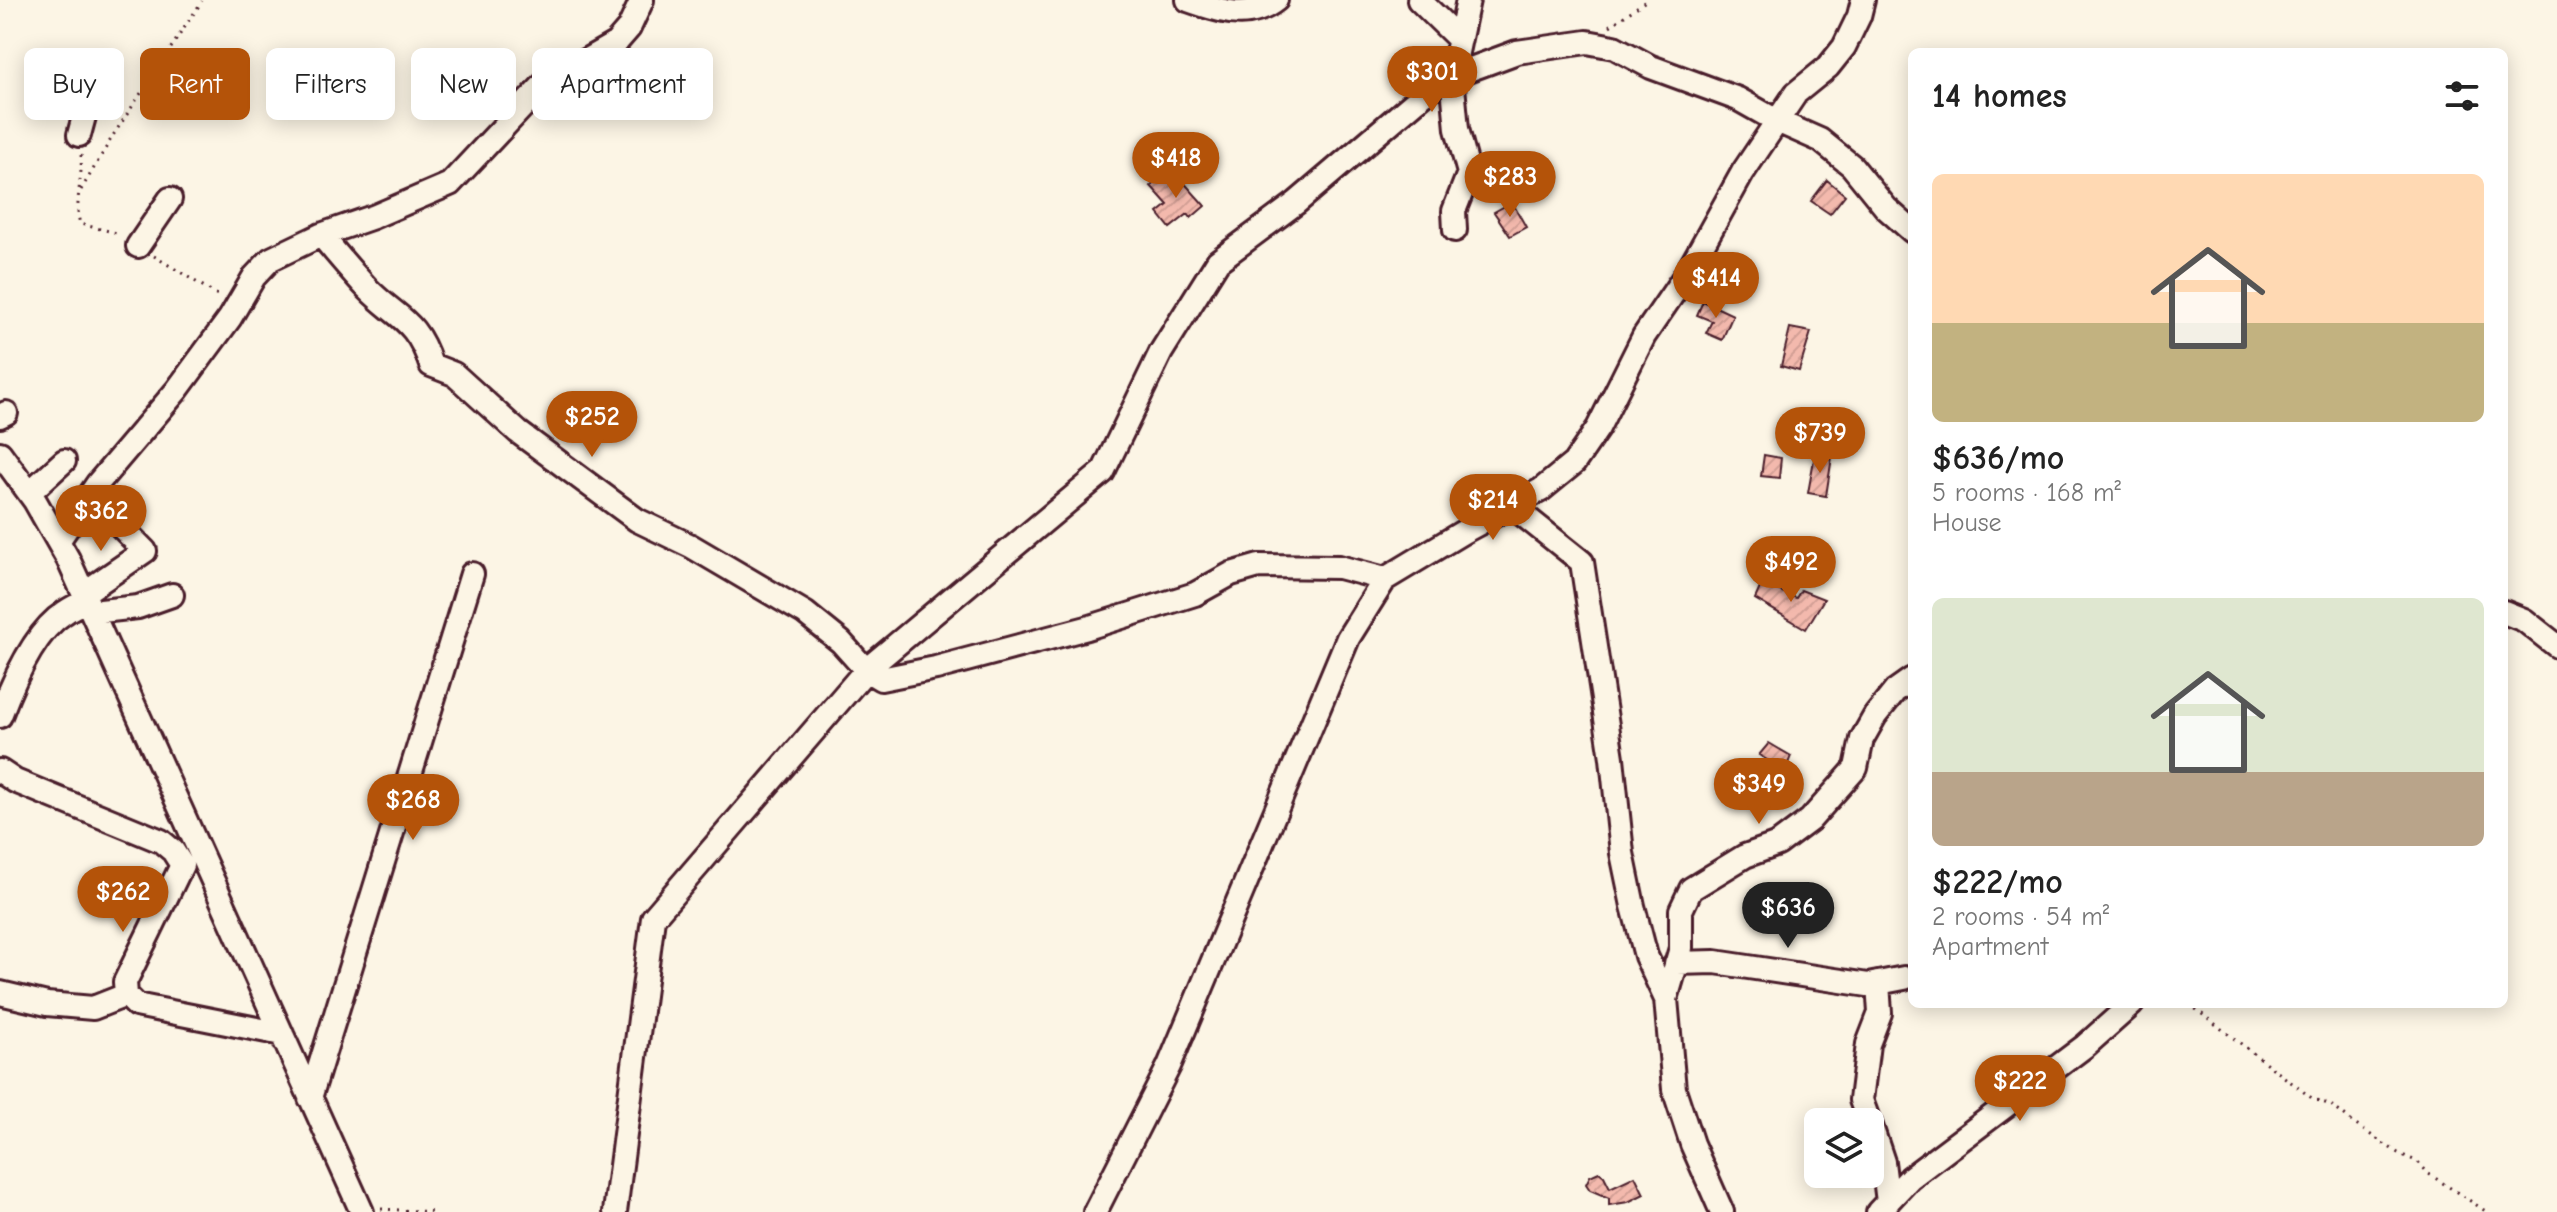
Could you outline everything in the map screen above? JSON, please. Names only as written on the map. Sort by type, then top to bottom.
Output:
[{"type":"street","points":[[58,541],[90,495],[177,390],[230,318],[254,277],[271,259],[321,235],[450,184],[543,85],[616,43],[629,28],[642,0]]},
{"type":"street","points":[[1188,0],[1222,12],[1249,14],[1266,8],[1276,0]]},
{"type":"street","points":[[1419,0],[1459,39]]},
{"type":"street","points":[[1455,230],[1454,211],[1469,173],[1457,129],[1452,76],[1468,0]]},
{"type":"street","points":[[1095,1212],[1169,1066],[1348,638],[1385,579],[1541,490],[1574,463],[1598,428],[1644,336],[1687,273],[1743,172],[1796,93],[1828,67],[1844,47],[1863,0]]},
{"type":"street","points":[[615,1212],[653,918],[866,670],[1103,472],[1161,352],[1218,261],[1296,203],[1431,88],[1452,76],[1517,52],[1587,42],[1614,47],[1651,67],[1738,99],[1820,140],[1852,166],[1886,208],[1908,227]]},
{"type":"street","points":[[79,135],[83,120]]},
{"type":"street","points":[[138,246],[170,199]]},
{"type":"street","points":[[321,235],[369,290],[411,324],[424,344],[431,365],[454,374],[518,432],[637,520],[691,546],[805,613],[841,642],[866,670],[881,679],[936,668],[1087,628],[1195,594],[1231,574],[1259,566],[1339,567],[1385,579]]},
{"type":"street","points":[[0,453],[58,541],[88,602],[362,1210]]},
{"type":"street","points":[[29,493],[64,461]]},
{"type":"street","points":[[0,716],[10,690],[43,633],[61,614],[88,602],[145,551],[90,495]]},
{"type":"street","points":[[1512,506],[1582,562],[1612,758],[1622,853],[1646,956],[1666,999],[1674,1089],[1692,1144],[1722,1212]]},
{"type":"street","points":[[310,1098],[472,574]]},
{"type":"street","points":[[88,602],[138,607],[172,595]]},
{"type":"street","points":[[2508,614],[2524,620],[2557,646]]},
{"type":"street","points":[[1666,999],[1681,948],[1681,910],[1691,889],[1745,856],[1778,844],[1810,820],[1856,768],[1862,739],[1875,716],[1895,691],[1908,682]]},
{"type":"street","points":[[0,771],[15,781],[161,841],[173,851],[182,865],[125,982],[126,995],[136,1005],[282,1034]]},
{"type":"street","points":[[1676,963],[1715,962],[1868,985],[1904,978]]},
{"type":"street","points":[[1864,1108],[1861,1100],[1868,1044],[1880,1013],[1878,983]]},
{"type":"street","points":[[0,993],[47,1004],[93,1008],[126,995]]},
{"type":"street","points":[[1883,1207],[1910,1178],[2085,1046],[2128,1008]]},
{"type":"path","points":[[1587,42],[1647,0]]},
{"type":"path","points":[[80,191],[202,1]]},
{"type":"path","points":[[2194,1008],[2313,1099],[2331,1105],[2487,1212]]},
{"type":"path","points":[[362,1210],[436,1212]]},
{"type":"building","points":[[1167,172],[1176,182],[1180,178],[1205,206],[1191,218],[1188,214],[1170,228],[1158,213],[1168,205],[1151,186]]},
{"type":"building","points":[[1827,180],[1845,195],[1830,214],[1811,201]]},
{"type":"building","points":[[1512,202],[1526,227],[1510,236],[1494,212]]},
{"type":"building","points":[[1703,301],[1733,315],[1722,340],[1706,333],[1712,321],[1697,315]]},
{"type":"building","points":[[1790,328],[1811,332],[1799,371],[1781,366]]},
{"type":"building","points":[[1815,454],[1832,457],[1826,496],[1808,493]]},
{"type":"building","points":[[1764,455],[1781,458],[1779,478],[1761,476]]},
{"type":"building","points":[[1762,583],[1796,598],[1801,590],[1824,599],[1806,629],[1755,599]]},
{"type":"building","points":[[1769,743],[1791,756],[1785,771],[1759,755]]},
{"type":"building","points":[[1599,1172],[1610,1188],[1635,1176],[1644,1194],[1628,1202],[1609,1205],[1609,1198],[1590,1190],[1586,1184],[1590,1176]]}]
